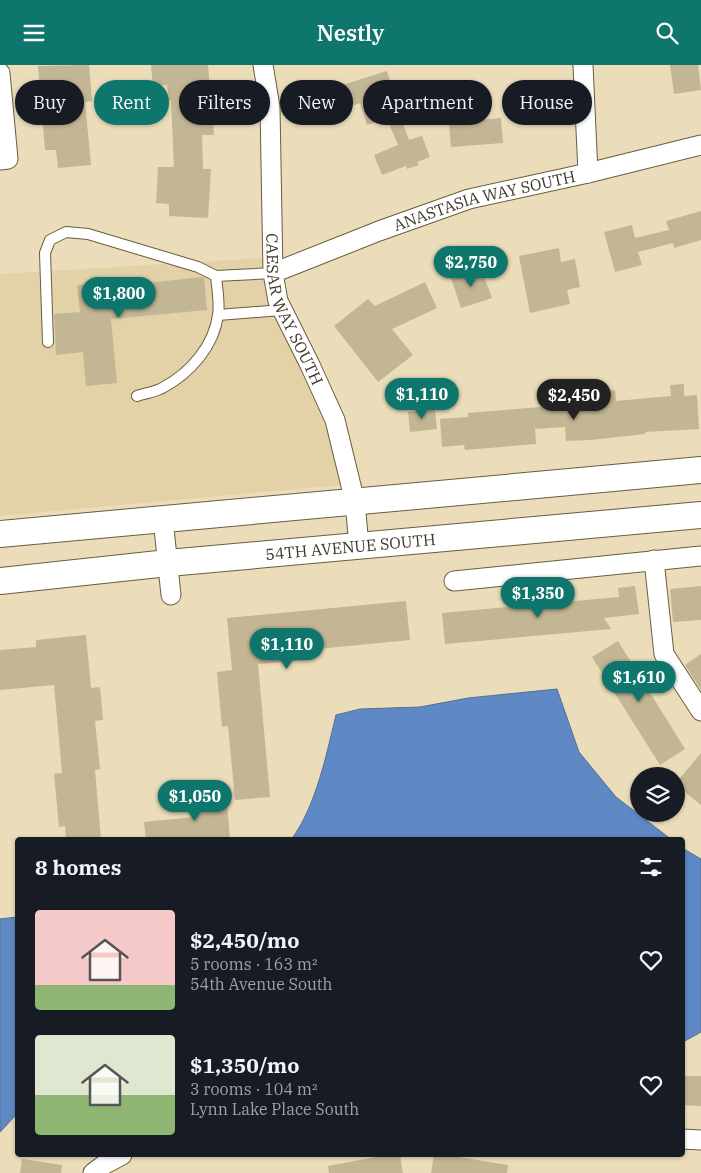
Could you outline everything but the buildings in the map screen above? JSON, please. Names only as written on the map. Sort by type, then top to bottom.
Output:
[{"type":"main road","points":[[0,534],[701,470]]},
{"type":"main road","name":"54TH AVENUE SOUTH","points":[[0,581],[168,563],[701,515]]},
{"type":"street","name":"CAESAR WAY SOUTH","points":[[263,65],[270,107],[273,273],[278,301],[335,421],[355,502],[359,546]]},
{"type":"street","points":[[583,65],[588,173]]},
{"type":"street","points":[[0,73],[4,159]]},
{"type":"street","name":"ANASTASIA WAY SOUTH","points":[[273,273],[469,199],[588,173],[701,145]]},
{"type":"street","points":[[163,519],[171,595]]},
{"type":"street","points":[[454,581],[701,556]]},
{"type":"street","points":[[654,560],[664,654],[701,711]]},
{"type":"street","points":[[685,1139],[701,1140]]},
{"type":"street","points":[[93,1173],[118,1157]]},
{"type":"lane","points":[[48,342],[44,253],[50,240],[66,232],[88,234],[198,267],[216,276],[273,273]]},
{"type":"lane","points":[[137,395],[162,389],[182,376],[199,359],[212,335],[218,315],[216,276]]},
{"type":"lane","points":[[218,315],[282,310]]},
{"type":"shaded area","points":[[264,258],[264,265],[262,267],[265,275],[302,370],[327,424],[342,485],[0,516],[0,274]]},
{"type":"water","points":[[557,689],[579,752],[616,797],[630,808],[630,822],[649,822],[668,837],[293,837],[300,827],[314,796],[336,715],[360,709],[420,707],[468,698]]},
{"type":"water","points":[[685,850],[701,859],[701,1032],[685,1041]]},
{"type":"water","points":[[15,917],[15,1116],[0,1132],[0,919]]}]
